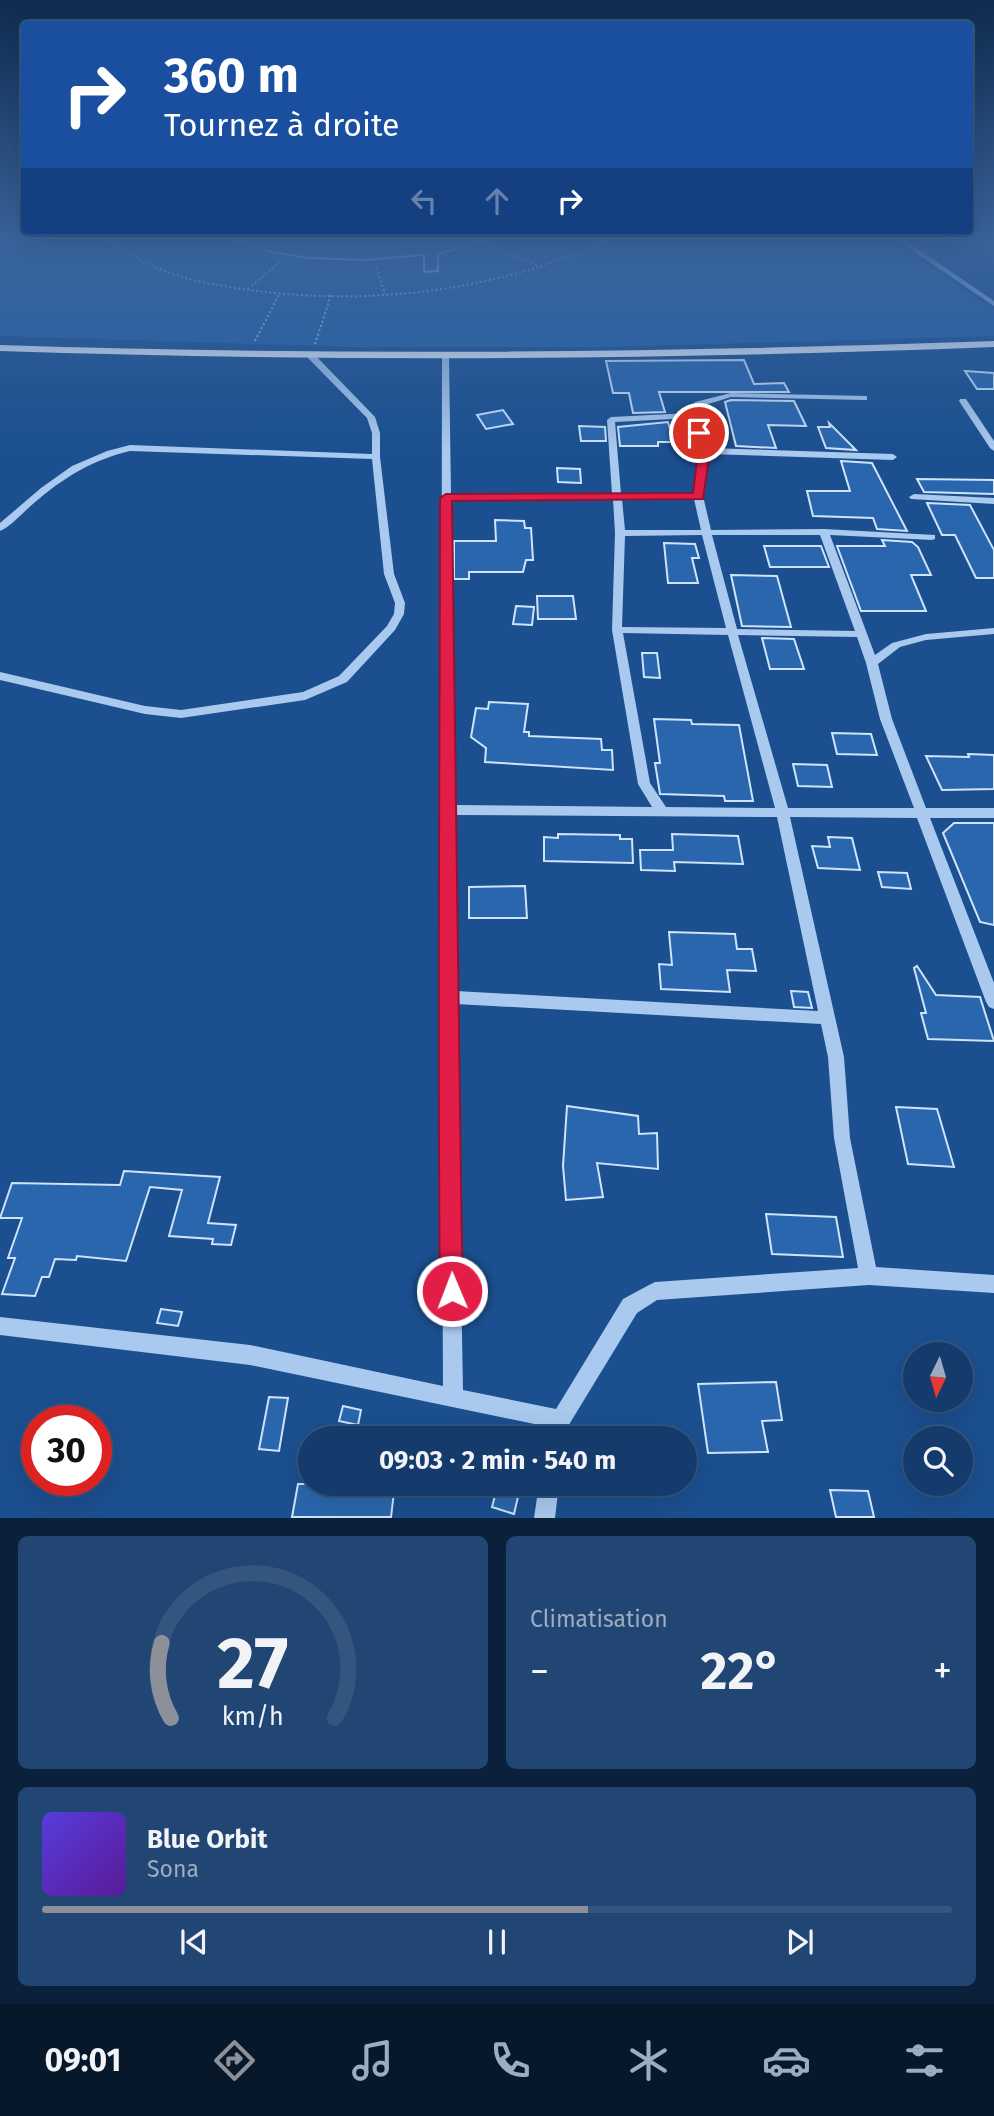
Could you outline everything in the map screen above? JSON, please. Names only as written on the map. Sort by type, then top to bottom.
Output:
[{"type":"main road","points":[[0,348],[248,356],[444,356],[655,354],[994,344]]},
{"type":"street","points":[[0,676],[145,710],[181,714],[305,696],[343,679],[382,639],[399,614],[400,603],[389,574],[376,457],[376,433],[371,417],[311,356]]},
{"type":"street","points":[[444,356],[449,810],[447,997],[453,1398]]},
{"type":"street","points":[[864,398],[732,395],[698,404],[694,415],[704,451],[698,496],[783,814],[835,1057],[842,1138],[869,1276]]},
{"type":"street","points":[[963,401],[994,448]]},
{"type":"street","points":[[662,812],[644,784],[617,630],[620,533],[611,420],[694,415]]},
{"type":"street","points":[[0,528],[74,467],[119,450],[376,457]]},
{"type":"street","points":[[704,451],[894,457]]},
{"type":"street","points":[[446,498],[617,494],[698,496]]},
{"type":"street","points":[[914,497],[994,501]]},
{"type":"street","points":[[620,533],[824,532],[932,537]]},
{"type":"street","points":[[824,532],[872,663],[886,719],[994,1002]]},
{"type":"street","points":[[617,630],[861,634]]},
{"type":"street","points":[[872,663],[896,645],[926,637],[994,631]]},
{"type":"street","points":[[449,810],[783,814],[994,813]]},
{"type":"street","points":[[447,997],[825,1018]]},
{"type":"street","points":[[561,1426],[630,1306],[655,1291],[869,1276],[994,1284]]},
{"type":"street","points":[[0,1326],[250,1355],[453,1398],[549,1426]]},
{"type":"street","points":[[544,1517],[548,1496]]},
{"type":"path","points":[[248,356],[272,309]]},
{"type":"path","points":[[311,356],[326,309]]},
{"type":"shaded area","points":[[0,309],[994,309],[994,336],[610,347],[352,347],[0,336]]},
{"type":"building","points":[[744,360],[754,384],[784,383],[789,392],[659,392],[665,412],[633,413],[629,393],[613,393],[606,361]]},
{"type":"building","points":[[965,371],[994,373],[994,389],[977,389]]},
{"type":"building","points":[[794,401],[806,426],[768,425],[776,448],[736,446],[725,402]]},
{"type":"building","points":[[503,410],[513,424],[486,429],[477,415]]},
{"type":"building","points":[[668,422],[674,442],[658,442],[658,446],[620,446],[618,427]]},
{"type":"building","points":[[829,423],[856,450],[826,448],[818,427],[830,427]]},
{"type":"building","points":[[579,426],[605,427],[606,441],[581,441]]},
{"type":"building","points":[[841,461],[872,463],[907,531],[877,529],[873,518],[813,516],[807,491],[850,491]]},
{"type":"building","points":[[557,468],[580,469],[581,483],[558,482]]},
{"type":"building","points":[[917,479],[994,480],[994,494],[924,492]]},
{"type":"building","points":[[927,503],[970,505],[994,550],[994,578],[976,578],[955,535],[942,535]]},
{"type":"building","points":[[495,520],[524,521],[525,528],[531,528],[533,560],[526,560],[523,572],[469,572],[469,579],[454,579],[454,541],[496,541]]},
{"type":"building","points":[[882,540],[912,542],[918,547],[931,575],[911,575],[926,611],[861,611],[837,546],[885,546]]},
{"type":"building","points":[[664,543],[695,544],[699,558],[692,558],[698,583],[668,583]]},
{"type":"building","points":[[764,546],[821,546],[829,567],[770,567]]},
{"type":"building","points":[[731,575],[777,576],[791,627],[742,626]]},
{"type":"building","points":[[537,596],[573,596],[576,619],[538,619]]},
{"type":"building","points":[[516,606],[534,607],[532,625],[513,624]]},
{"type":"building","points":[[762,638],[794,639],[804,669],[770,669]]},
{"type":"building","points":[[642,653],[657,653],[660,678],[644,677]]},
{"type":"building","points":[[489,702],[528,704],[524,732],[529,732],[529,736],[601,739],[602,750],[612,750],[613,770],[485,762],[486,748],[471,737],[476,708],[488,709]]},
{"type":"building","points":[[654,719],[691,720],[692,724],[739,725],[753,801],[725,801],[724,796],[660,794],[655,763],[660,763]]},
{"type":"building","points":[[832,733],[871,734],[877,755],[837,754]]},
{"type":"building","points":[[968,754],[994,755],[994,789],[942,790],[926,756],[969,757]]},
{"type":"building","points":[[793,764],[827,765],[832,787],[798,786]]},
{"type":"building","points":[[954,823],[994,823],[994,925],[980,922],[943,833]]},
{"type":"building","points":[[558,834],[620,835],[620,839],[632,839],[633,863],[544,861],[544,837],[558,838]]},
{"type":"building","points":[[672,834],[738,836],[743,864],[674,862],[675,871],[641,870],[640,850],[673,850]]},
{"type":"building","points":[[828,837],[852,838],[860,870],[818,868],[812,846],[830,847]]},
{"type":"building","points":[[878,872],[907,873],[911,889],[882,887]]},
{"type":"building","points":[[525,886],[527,918],[469,918],[469,887]]},
{"type":"building","points":[[669,932],[735,934],[737,949],[752,949],[756,971],[727,970],[730,992],[661,989],[659,964],[672,965]]},
{"type":"building","points":[[917,966],[936,995],[980,997],[994,1041],[928,1039],[921,1013],[926,1013],[914,968]]},
{"type":"building","points":[[791,991],[808,992],[812,1008],[794,1007]]},
{"type":"building","points":[[567,1106],[638,1116],[639,1134],[657,1133],[658,1169],[597,1163],[603,1197],[566,1200],[563,1166]]},
{"type":"building","points":[[896,1107],[937,1109],[954,1167],[908,1164]]},
{"type":"building","points":[[124,1171],[220,1177],[208,1223],[236,1225],[231,1245],[212,1244],[213,1239],[169,1236],[182,1190],[150,1187],[126,1261],[77,1256],[76,1260],[55,1259],[49,1277],[42,1277],[35,1296],[2,1294],[15,1258],[8,1258],[22,1218],[0,1218],[12,1183],[120,1185]]},
{"type":"building","points":[[766,1214],[836,1217],[843,1257],[772,1254]]},
{"type":"building","points":[[161,1309],[182,1312],[178,1326],[157,1323]]},
{"type":"building","points":[[776,1382],[782,1420],[762,1421],[768,1452],[708,1453],[698,1384]]},
{"type":"building","points":[[269,1397],[288,1398],[279,1451],[259,1449]]},
{"type":"building","points":[[343,1406],[361,1410],[358,1425],[339,1421]]},
{"type":"building","points":[[298,1484],[298,1496],[394,1496],[391,1517],[292,1517]]},
{"type":"building","points":[[830,1490],[868,1491],[874,1517],[836,1517]]},
{"type":"building","points":[[495,1496],[518,1496],[514,1514],[492,1507]]},
{"type":"route","points":[[452,1291],[447,997],[449,810],[446,498],[617,494],[698,496],[704,451],[699,433]]}]
